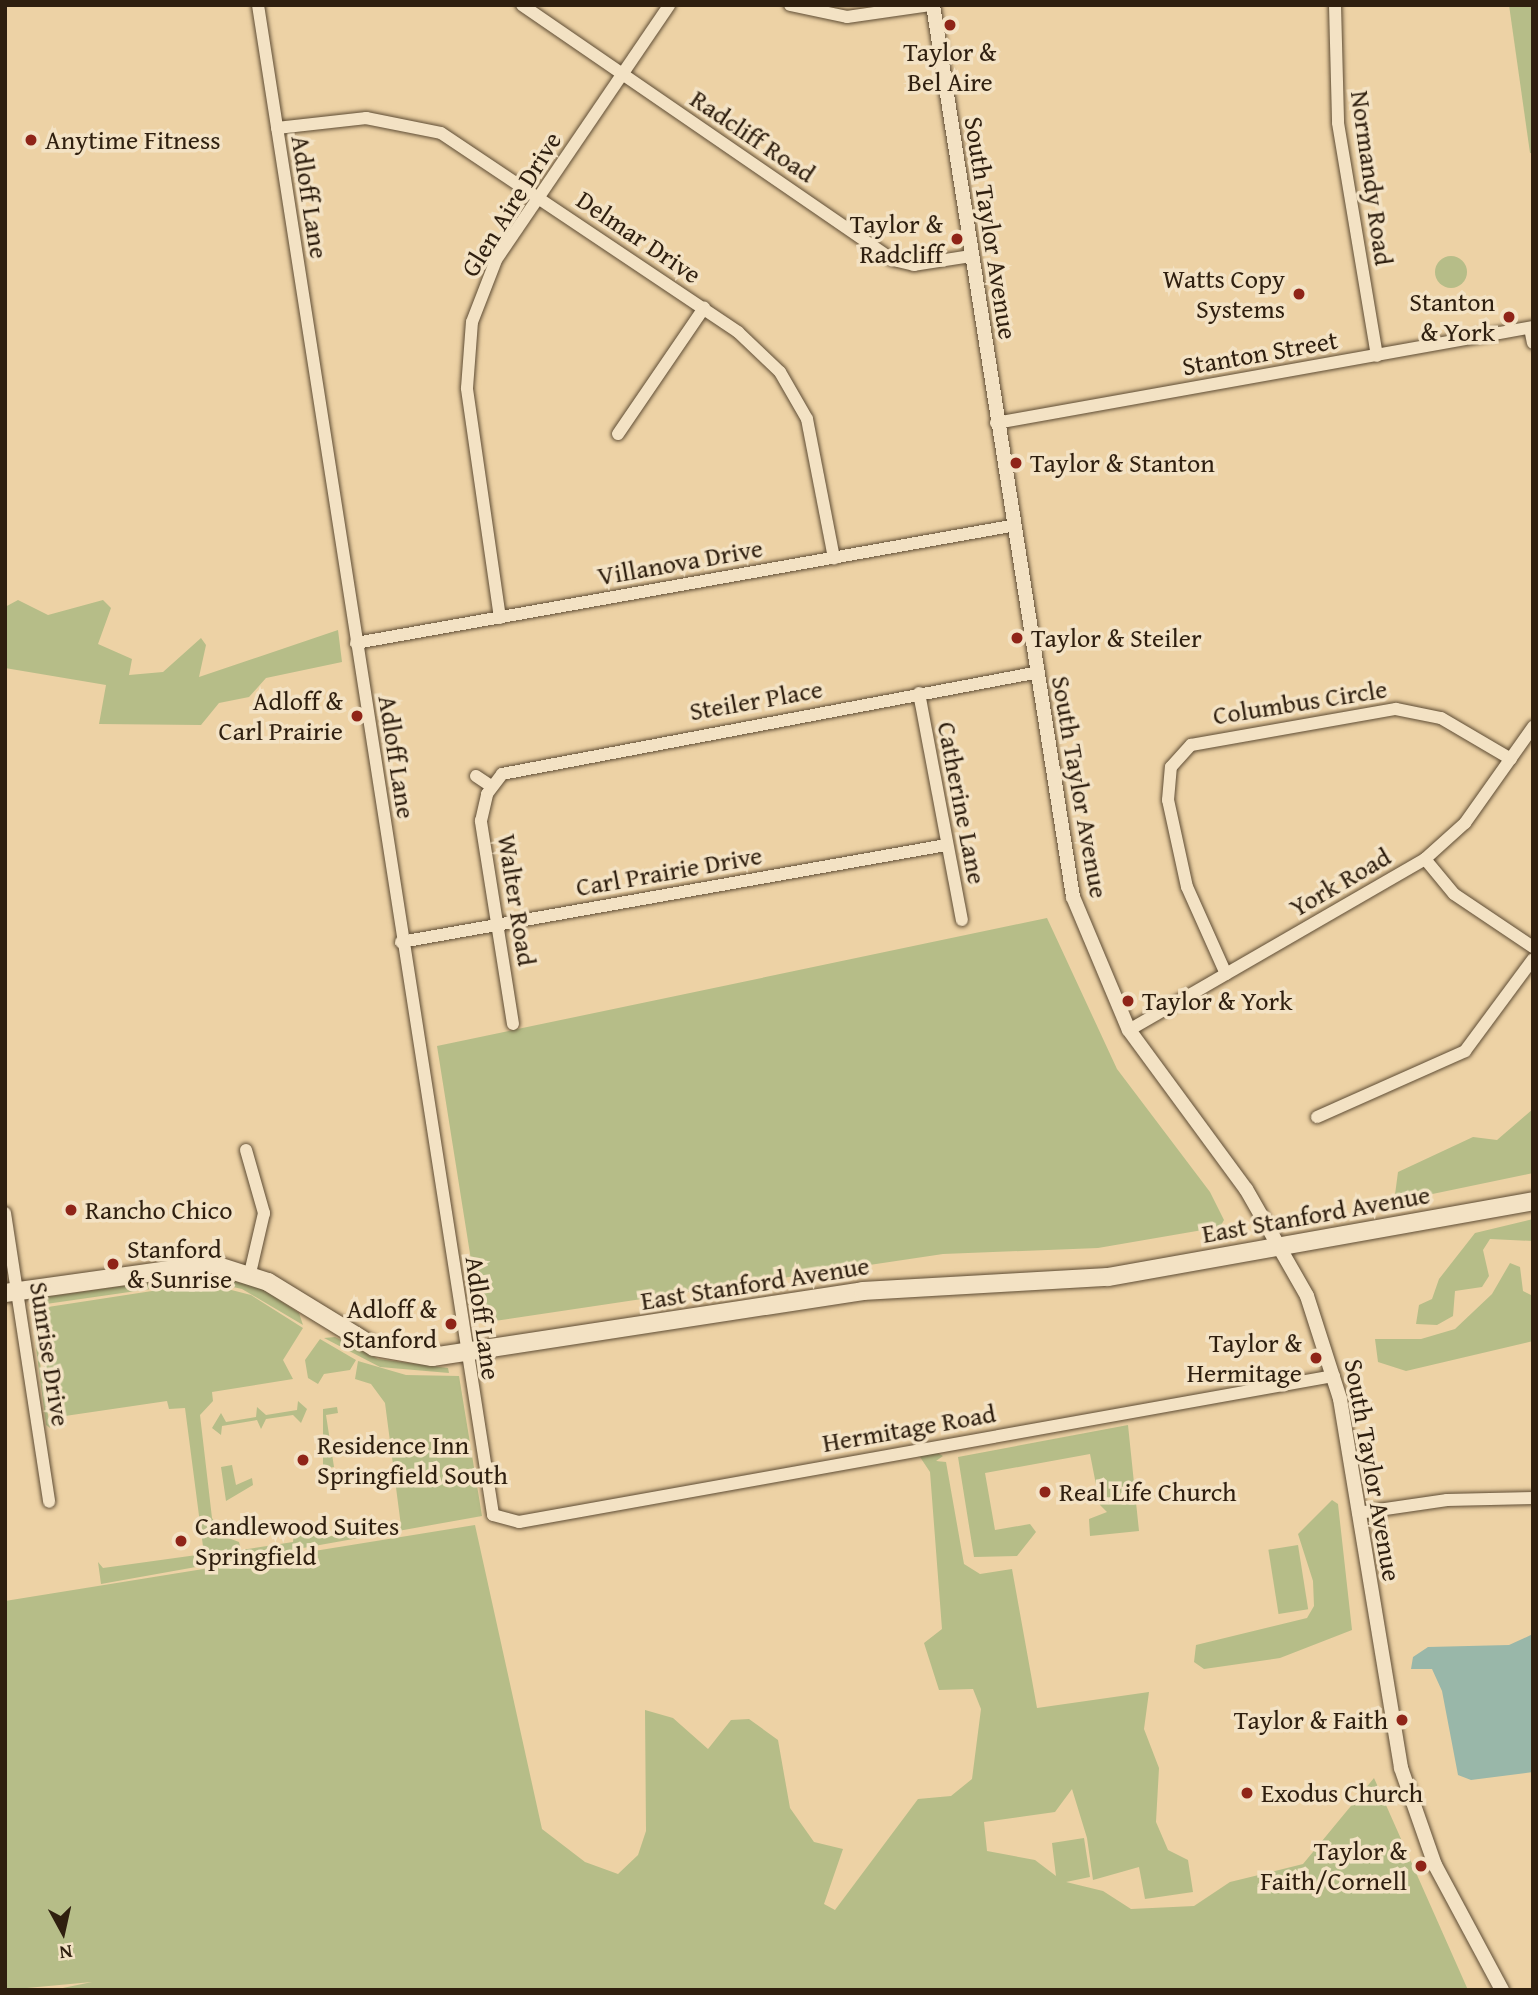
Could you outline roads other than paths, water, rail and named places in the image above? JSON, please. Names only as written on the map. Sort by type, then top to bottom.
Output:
[{"type":"main road","name":"East Stanford Avenue","points":[[11,1292],[183,1264],[250,1273],[374,1347],[421,1357],[466,1354],[863,1291],[1108,1277],[1533,1201]]},
{"type":"street","name":"Adloff Lane","points":[[258,5],[401,942],[493,1515]]},
{"type":"street","name":"Radcliff Road","points":[[522,5],[893,260],[914,265],[971,256]]},
{"type":"street","name":"Glen Aire Drive","points":[[500,618],[467,388],[468,355],[481,293],[538,195],[669,5]]},
{"type":"street","points":[[790,5],[847,16],[932,5]]},
{"type":"street","name":"South Taylor Avenue","points":[[932,5],[1034,673],[1073,897],[1129,1030],[1281,1247],[1307,1296],[1334,1376],[1389,1716],[1409,1796],[1439,1874],[1502,1990]]},
{"type":"street","name":"Normandy Road","points":[[1335,5],[1338,123],[1377,356]]},
{"type":"street","name":"Delmar Drive","points":[[277,128],[366,118],[416,125],[464,144],[704,308],[759,350],[796,395],[814,439],[834,558]]},
{"type":"street","points":[[618,434],[704,308]]},
{"type":"street","points":[[1531,327],[1533,343]]},
{"type":"street","name":"Stanton Street","points":[[996,423],[1531,327]]},
{"type":"street","name":"Villanova Drive","points":[[356,643],[1011,527]]},
{"type":"street","name":"Steiler Place","points":[[491,786],[518,767],[1034,673]]},
{"type":"street","name":"Catherine Lane","points":[[919,694],[962,920]]},
{"type":"street","name":"Columbus Circle","points":[[1226,974],[1188,887],[1168,800],[1171,767],[1198,742],[1367,710],[1441,718],[1511,760]]},
{"type":"street","name":"York Road","points":[[1129,1030],[1425,859],[1465,823],[1533,727]]},
{"type":"street","points":[[476,776],[491,786]]},
{"type":"street","name":"Walter Road","points":[[491,786],[481,821],[513,1024]]},
{"type":"street","name":"Carl Prairie Drive","points":[[401,942],[946,845]]},
{"type":"street","points":[[1425,859],[1454,894],[1533,947]]},
{"type":"street","points":[[1317,1116],[1465,1051],[1533,959]]},
{"type":"street","points":[[246,1150],[264,1213],[250,1273]]},
{"type":"street","name":"Sunrise Drive","points":[[5,1213],[11,1292],[49,1502]]},
{"type":"street","name":"Hermitage Road","points":[[493,1515],[519,1522],[1334,1376]]},
{"type":"street","points":[[1358,1514],[1447,1500],[1533,1497]]},
{"type":"place","name":"Taylor & Bel Aire","points":[[950,25]]},
{"type":"place","name":"Anytime Fitness","points":[[31,140]]},
{"type":"place","name":"Taylor & Radcliff","points":[[957,239]]},
{"type":"place","name":"Watts Copy Systems","points":[[1299,294]]},
{"type":"place","name":"Stanton & York","points":[[1509,317]]},
{"type":"place","name":"Taylor & Stanton","points":[[1016,463]]},
{"type":"place","name":"Taylor & Steiler","points":[[1017,638]]},
{"type":"place","name":"Adloff & Carl Prairie","points":[[357,716]]},
{"type":"place","name":"Taylor & York","points":[[1128,1001]]},
{"type":"place","name":"Rancho Chico","points":[[71,1210]]},
{"type":"place","name":"Stanford & Sunrise","points":[[113,1264]]},
{"type":"place","name":"Adloff & Stanford","points":[[451,1324]]},
{"type":"place","name":"Taylor & Hermitage","points":[[1316,1358]]},
{"type":"place","name":"Residence Inn Springfield South","points":[[303,1460]]},
{"type":"place","name":"Real Life Church","points":[[1045,1492]]},
{"type":"place","name":"Candlewood Suites Springfield","points":[[181,1541]]},
{"type":"place","name":"Taylor & Faith","points":[[1402,1720]]},
{"type":"place","name":"Exodus Church","points":[[1247,1793]]},
{"type":"place","name":"Taylor & Faith/Cornell","points":[[1421,1866]]}]
